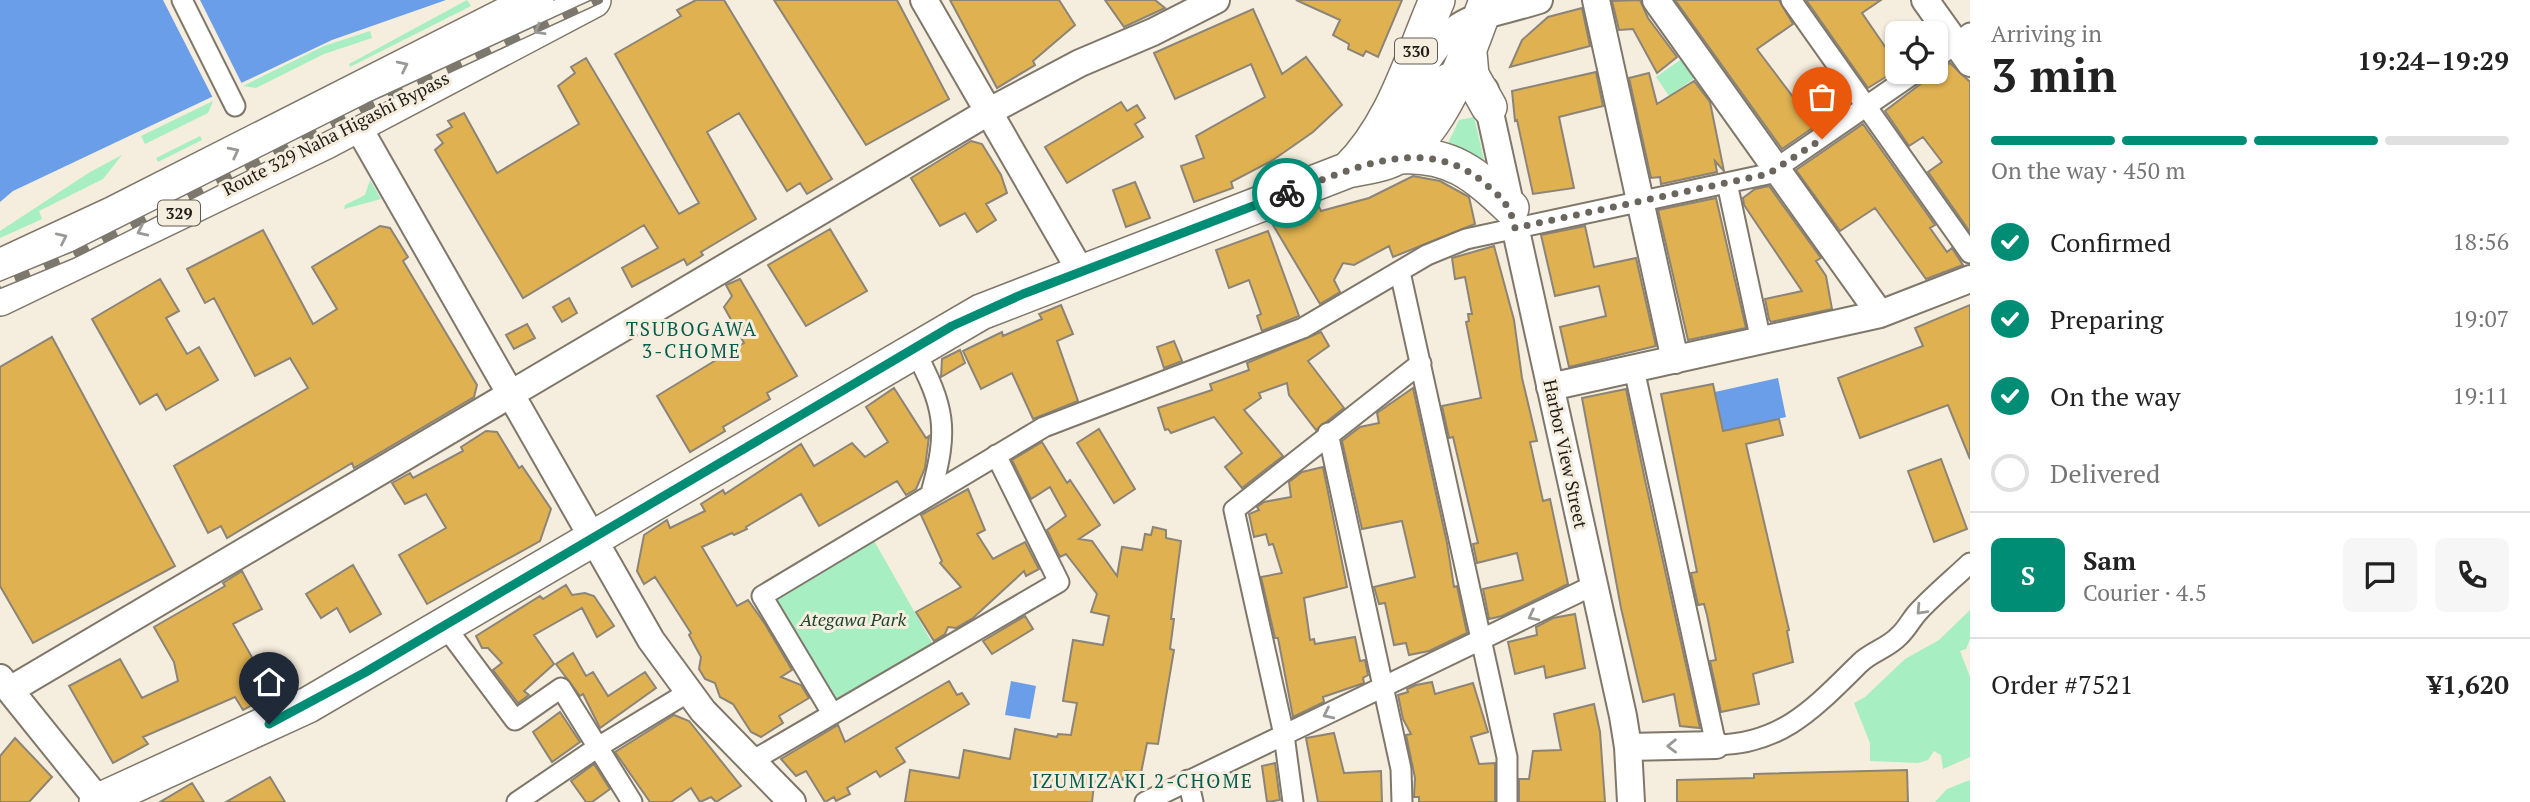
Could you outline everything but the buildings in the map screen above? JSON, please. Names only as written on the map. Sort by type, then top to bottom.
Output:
[{"type":"highway","name":"Route 329 Naha Higashi Bypass","points":[[0,298],[349,111],[536,0]]},
{"type":"highway","name":"Route 329 Naha Higashi Bypass","points":[[0,267],[593,0]]},
{"type":"highway","name":"330","points":[[1356,163],[1395,101],[1437,0]]},
{"type":"highway","name":"330","points":[[98,802],[290,714],[981,312],[1356,163],[1399,156],[1426,132],[1475,48]]},
{"type":"highway","points":[[1399,156],[1435,158],[1461,166],[1513,218]]},
{"type":"street","points":[[182,0],[232,101]]},
{"type":"street","points":[[924,0],[1081,272]]},
{"type":"street","points":[[98,802],[3,689],[511,395],[988,112],[1080,63],[1153,32],[1216,0]]},
{"type":"street","points":[[1596,0],[1675,360]]},
{"type":"street","points":[[1656,0],[1880,314]]},
{"type":"street","points":[[1791,0],[1970,253]]},
{"type":"street","points":[[1925,0],[1958,49]]},
{"type":"street","points":[[1356,163],[1384,146],[1398,133],[1432,84],[1530,3]]},
{"type":"street","points":[[1395,101],[1412,91],[1437,46],[1475,48]]},
{"type":"street","name":"Harbor View Street","points":[[1475,48],[1629,747],[1631,802]]},
{"type":"street","points":[[832,713],[762,596],[931,493],[1044,427],[1303,328],[1427,255],[1513,218],[1639,202],[1778,170],[1899,84]]},
{"type":"street","points":[[349,111],[651,640],[688,693],[792,802]]},
{"type":"street","points":[[1727,183],[1761,341]]},
{"type":"street","points":[[1400,272],[1507,757],[1507,802]]},
{"type":"street","points":[[1550,387],[1880,314],[1970,279]]},
{"type":"street","points":[[914,349],[933,385],[943,422],[940,458],[931,493]]},
{"type":"street","points":[[1293,802],[1284,736],[1234,510],[1328,433],[1421,363]]},
{"type":"street","points":[[1634,369],[1716,745]]},
{"type":"street","points":[[1328,433],[1401,769],[1402,802]]},
{"type":"street","points":[[752,761],[1059,582],[996,455]]},
{"type":"street","points":[[1629,747],[1752,743],[1777,734],[1836,689],[1863,661],[1899,636],[1918,612],[1970,563]]},
{"type":"street","points":[[1145,802],[1594,585]]},
{"type":"street","points":[[444,625],[515,720],[561,688],[632,802]]},
{"type":"street","points":[[517,802],[598,747],[688,693]]},
{"type":"street","points":[[1188,780],[1193,802]]},
{"type":"green space","points":[[467,0],[471,6],[350,67],[349,64]]},
{"type":"green space","points":[[370,31],[372,38],[324,54],[256,88],[243,86],[324,46]]},
{"type":"green space","points":[[1683,58],[1696,77],[1669,96],[1656,77]]},
{"type":"green space","points":[[213,101],[208,113],[145,144],[141,136]]},
{"type":"green space","points":[[1474,117],[1488,177],[1444,152],[1459,120]]},
{"type":"green space","points":[[200,136],[202,140],[158,162],[156,158]]},
{"type":"green space","points":[[122,155],[103,179],[39,211],[42,219],[0,238],[0,231],[90,172]]},
{"type":"green space","points":[[370,180],[381,199],[344,209],[345,205],[365,195]]},
{"type":"green space","name":"Ategawa Park","points":[[873,539],[935,648],[837,700],[807,654],[775,596]]},
{"type":"green space","points":[[1970,610],[1970,639],[1966,649],[1960,651],[1970,677],[1970,757],[1943,769],[1941,755],[1934,751],[1928,760],[1918,763],[1870,761],[1870,743],[1854,703],[1865,697],[1905,659],[1939,640]]},
{"type":"green space","points":[[1970,780],[1970,802],[1935,802],[1947,789]]},
{"type":"water","points":[[0,0],[446,0],[332,40],[13,191],[0,202]]},
{"type":"water","points":[[1778,378],[1786,417],[1723,431],[1715,392]]},
{"type":"water","points":[[1011,681],[1036,686],[1030,719],[1005,715]]},
{"type":"pier","points":[[163,0],[200,0],[243,86],[214,100]]},
{"type":"railway","points":[[0,285],[73,255],[369,106],[599,0]]},
{"type":"way so far","points":[[1287,193],[1348,170],[1382,163],[1399,156],[1424,156],[1461,166],[1488,186],[1511,208],[1515,228],[1768,174],[1822,139]]},
{"type":"district","name":"TSUBOGAWA 3-CHOME","points":[[692,340]]},
{"type":"district","name":"IZUMIZAKI 2-CHOME","points":[[1143,781]]},
{"type":"route","points":[[269,724],[364,673],[952,326],[1023,294],[1287,193]]}]
